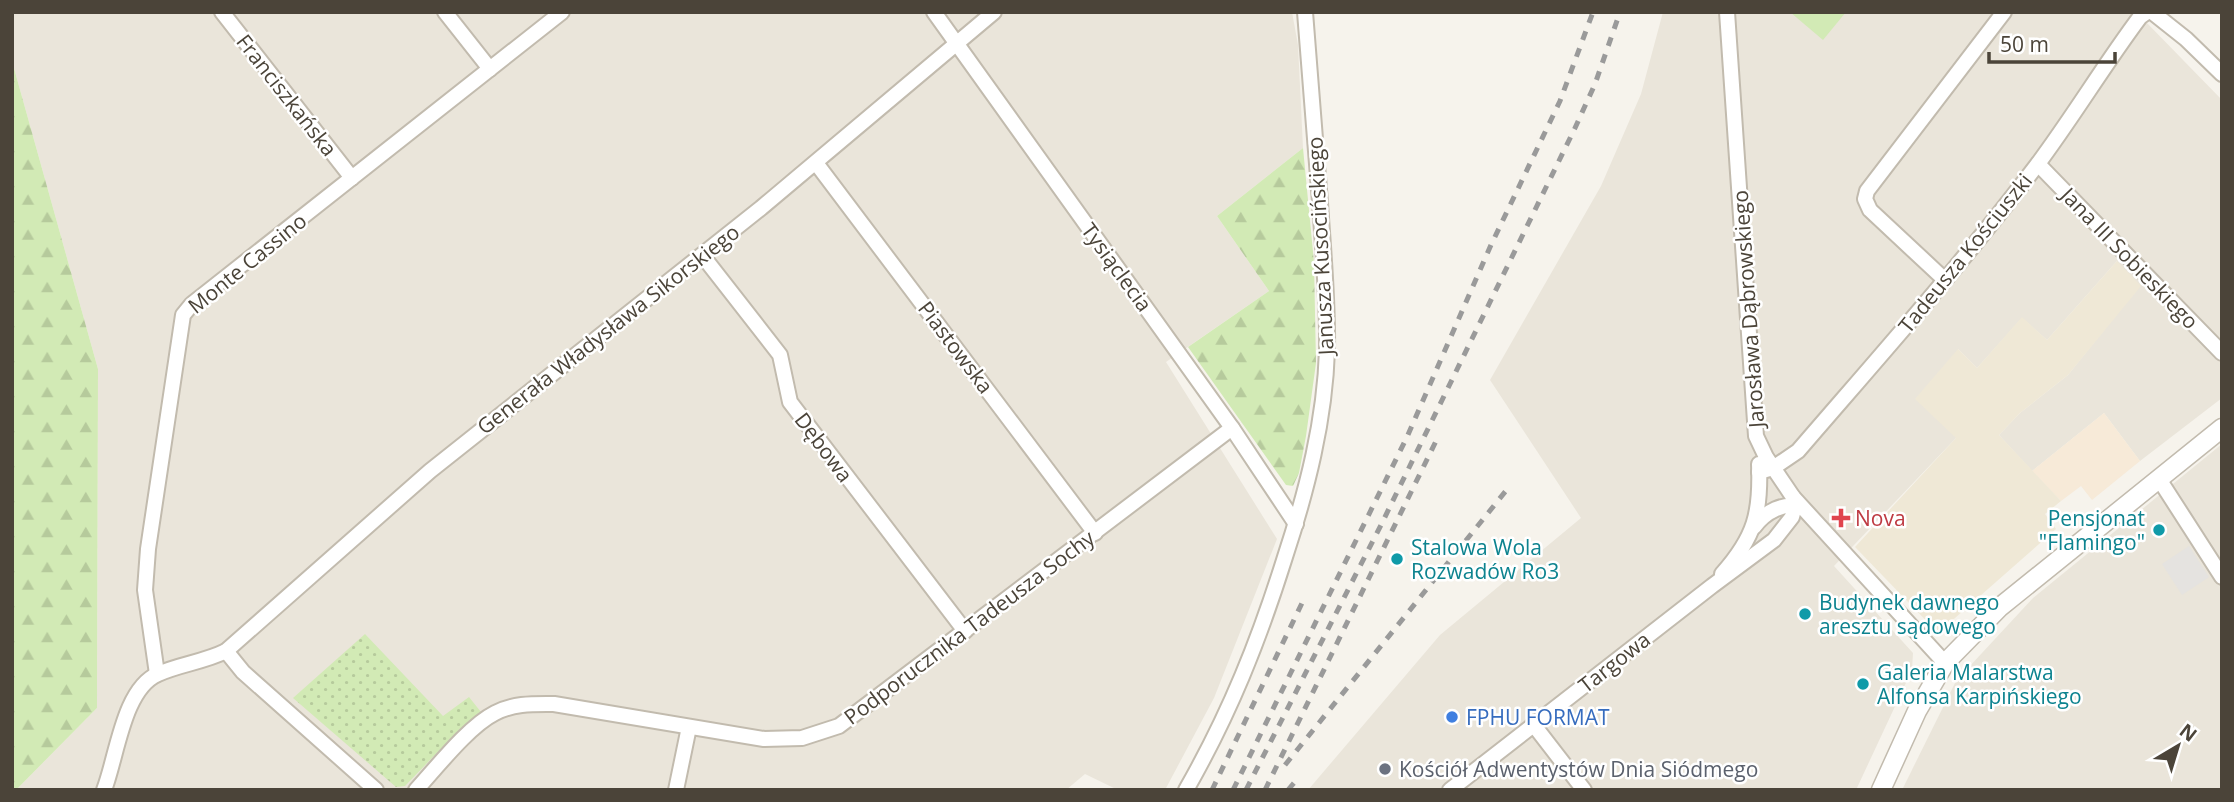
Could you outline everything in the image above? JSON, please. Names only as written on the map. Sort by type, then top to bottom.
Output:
[{"type":"street","name":"Franciszkańska","points":[[222,12],[352,178]]},
{"type":"street","points":[[445,12],[489,69]]},
{"type":"street","name":"Monte Cassino","points":[[157,674],[145,590],[148,549],[183,315],[192,304],[562,12]]},
{"type":"street","name":"Tysiąclecia","points":[[934,12],[1232,428],[1296,524]]},
{"type":"street","name":"Generała Władysława Sikorskiego","points":[[226,651],[430,471],[816,163],[994,12]]},
{"type":"street","name":"Janusza Kusocińskiego","points":[[1186,790],[1224,719],[1249,664],[1296,524],[1313,457],[1327,351],[1323,247],[1305,12]]},
{"type":"street","name":"Jarosława Dąbrowskiego","points":[[1727,12],[1756,436]]},
{"type":"street","points":[[1945,280],[1870,210],[1865,199],[1867,191],[2004,12]]},
{"type":"street","points":[[2150,12],[2186,39],[2222,74]]},
{"type":"street","name":"Tadeusza Kościuszki","points":[[1766,470],[1800,449],[1945,280],[2038,164],[2107,60],[2140,17],[2150,12]]},
{"type":"street","name":"Piastowska","points":[[816,163],[1095,533]]},
{"type":"street","name":"Jana III Sobieskiego","points":[[2038,164],[2222,353]]},
{"type":"street","name":"Dębowa","points":[[702,255],[780,355],[790,402],[965,631]]},
{"type":"street","name":"Podporucznika Tadeusza Sochy","points":[[416,790],[476,726],[495,712],[525,704],[554,704],[764,739],[802,738],[839,726],[1232,428]]},
{"type":"street","points":[[1881,790],[1917,711],[1945,663],[2000,607],[2222,428]]},
{"type":"street","name":"Targowa","points":[[1712,586],[1752,531],[1766,470],[1756,436]]},
{"type":"street","points":[[1766,470],[1945,663]]},
{"type":"street","points":[[2159,479],[2222,577]]},
{"type":"street","points":[[1752,531],[1769,513],[1782,506],[1798,504]]},
{"type":"street","name":"Targowa","points":[[1450,790],[1774,540],[1788,525],[1798,504]]},
{"type":"street","points":[[104,790],[133,699],[149,679],[226,651],[243,672],[376,790]]},
{"type":"street","points":[[1533,724],[1584,790]]},
{"type":"street","points":[[677,790],[689,727]]},
{"type":"shaded area","points":[[12,12],[1292,12],[1298,45],[1303,148],[1217,216],[1269,291],[1166,362],[1277,539],[1214,698],[1165,790],[1118,790],[1085,774],[1066,790],[16,790],[97,708],[98,369],[12,61]]},
{"type":"shaded area","points":[[1663,12],[2145,12],[2146,22],[2222,100],[2222,398],[2140,461],[2104,413],[2032,471],[1999,435],[2020,413],[2068,375],[2120,310],[2117,261],[2047,340],[2022,318],[1977,368],[1958,349],[1956,438],[1834,566],[1913,653],[1912,670],[1856,790],[1308,790],[1440,635],[1581,518],[1490,380],[1601,186],[1641,94]]},
{"type":"shaded area","points":[[2117,261],[2141,286],[2068,375],[2020,413],[1999,435],[2061,501],[2045,514],[2056,529],[1938,633],[1855,547],[1956,438],[1915,399],[1958,349],[1977,368],[2022,317],[2047,340]]},
{"type":"shaded area","points":[[2104,413],[2140,461],[2092,500],[2081,486],[2061,501],[2032,471]]},
{"type":"shaded area","points":[[2222,444],[2222,790],[1902,790],[1956,681],[2033,598]]},
{"type":"shaded area","points":[[2189,546],[2209,577],[2182,595],[2162,564]]},
{"type":"green space","points":[[1790,12],[1846,12],[1823,40]]},
{"type":"green space","points":[[12,61],[98,369],[97,708],[16,790],[12,790]]},
{"type":"green space","points":[[1303,148],[1314,262],[1316,363],[1306,436],[1299,473],[1293,486],[1286,485],[1188,347],[1269,291],[1217,216]]},
{"type":"green space","points":[[365,634],[443,716],[469,697],[481,712],[457,732],[405,786],[396,787],[293,698]]},
{"type":"railway","points":[[1233,790],[1407,437],[1491,245],[1560,101],[1593,12]]},
{"type":"railway","points":[[1246,790],[1381,525],[1575,128],[1595,84],[1620,12]]},
{"type":"railway","points":[[1265,790],[1439,435]]},
{"type":"railway","points":[[1285,765],[1509,487]]},
{"type":"railway","points":[[1212,790],[1303,601]]},
{"type":"railway","points":[[1288,790],[1299,777]]},
{"type":"place","name":"Nova","points":[[1841,518]]},
{"type":"place","name":"Pensjonat \"Flamingo\"","points":[[2159,530]]},
{"type":"place","name":"Stalowa Wola Rozwadów Ro3","points":[[1397,559]]},
{"type":"place","name":"Budynek dawnego aresztu sądowego","points":[[1805,614]]},
{"type":"place","name":"Galeria Malarstwa Alfonsa Karpińskiego","points":[[1863,684]]},
{"type":"place","name":"FPHU FORMAT","points":[[1452,717]]},
{"type":"place","name":"Kościół Adwentystów Dnia Siódmego","points":[[1385,769]]}]
